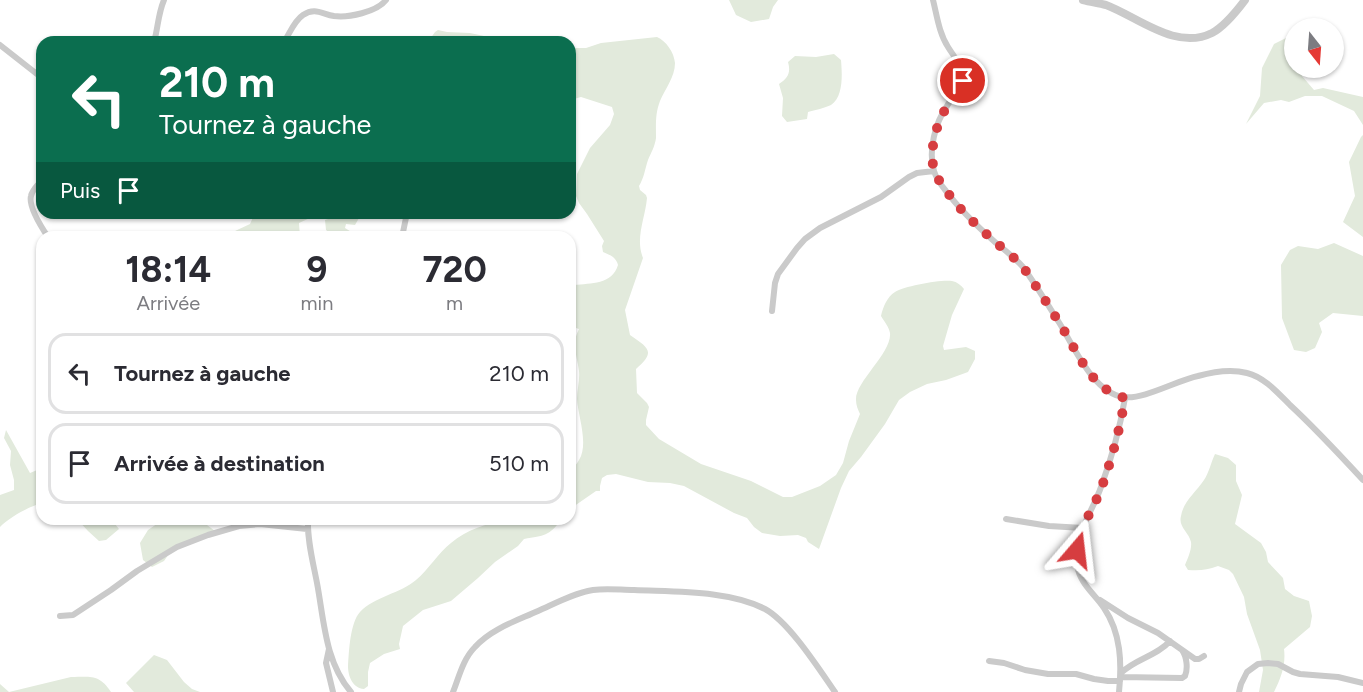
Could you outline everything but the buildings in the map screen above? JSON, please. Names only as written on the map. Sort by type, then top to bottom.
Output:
[{"type":"street","points":[[155,36],[158,14],[164,0]]},
{"type":"street","points":[[288,36],[303,15],[323,11],[333,16],[348,16],[365,12],[383,4],[386,0]]},
{"type":"street","points":[[933,0],[942,37],[963,72],[963,81],[959,91],[947,105],[938,124],[933,146],[934,171],[957,205],[1023,268],[1090,373],[1110,393],[1125,398],[1196,376],[1232,371],[1247,372],[1273,388],[1310,423],[1363,480]]},
{"type":"street","points":[[1083,0],[1107,6],[1165,33],[1191,38],[1213,33],[1234,14],[1245,0]]},
{"type":"street","points":[[0,45],[36,73]]},
{"type":"street","points":[[772,311],[778,274],[805,239],[820,228],[881,197],[909,177],[917,173],[934,171]]},
{"type":"street","points":[[36,187],[30,198],[36,216]]},
{"type":"street","points":[[1119,692],[1121,677],[1119,643],[1115,629],[1110,618],[1083,582],[1077,565],[1078,538],[1097,498],[1110,461],[1125,398]]},
{"type":"street","points":[[1006,519],[1048,526],[1083,528]]},
{"type":"street","points":[[60,616],[73,615],[137,571],[177,547],[208,535],[250,525]]},
{"type":"street","points":[[270,525],[308,529]]},
{"type":"street","points":[[308,525],[329,649],[342,681],[351,692]]},
{"type":"street","points":[[453,692],[467,656],[475,646],[498,630],[573,595],[593,590],[614,589],[674,591],[716,596],[737,599],[767,610],[792,634],[836,692]]},
{"type":"street","points":[[1097,599],[1170,641],[1195,659],[1204,656]]},
{"type":"street","points":[[1121,677],[1133,663],[1157,651],[1170,641]]},
{"type":"street","points":[[329,649],[326,663],[333,692]]},
{"type":"street","points":[[989,661],[1048,674],[1076,674],[1101,680],[1121,677],[1182,678],[1186,674],[1186,664],[1182,650]]},
{"type":"street","points":[[1239,692],[1240,684],[1247,672],[1258,664],[1268,663],[1278,664],[1300,674],[1338,677],[1363,683]]},
{"type":"shaded area","points":[[729,0],[778,0],[769,19],[751,22],[736,15]]},
{"type":"shaded area","points":[[438,30],[484,36],[432,36]]},
{"type":"shaded area","points":[[657,37],[669,47],[675,63],[672,78],[658,106],[655,141],[639,186],[647,198],[640,236],[643,258],[625,310],[630,335],[648,350],[646,358],[636,369],[637,393],[649,407],[646,425],[659,439],[701,464],[751,481],[783,497],[792,497],[820,486],[836,475],[843,463],[860,414],[856,402],[857,393],[889,341],[888,326],[881,316],[888,299],[900,290],[932,282],[952,281],[964,289],[952,315],[943,346],[944,350],[966,347],[975,351],[975,359],[968,372],[927,384],[899,400],[885,424],[849,471],[819,549],[806,538],[798,535],[780,536],[762,533],[747,518],[684,486],[670,483],[648,482],[616,474],[607,475],[602,478],[600,491],[596,491],[576,505],[576,464],[583,446],[577,399],[579,374],[576,340],[579,329],[576,328],[576,285],[606,280],[615,272],[618,265],[614,258],[603,252],[604,241],[576,196],[577,174],[590,148],[610,125],[614,114],[612,107],[581,97],[576,98],[576,48],[586,48],[601,43]]},
{"type":"shaded area","points":[[1284,39],[1284,78],[1304,78],[1314,90],[1323,88],[1363,97],[1363,125],[1354,111],[1322,96],[1305,96],[1289,102],[1281,100],[1264,103],[1246,124],[1260,96],[1262,68],[1274,44]]},
{"type":"shaded area","points":[[834,54],[841,60],[842,71],[840,90],[835,101],[829,106],[808,112],[807,119],[787,122],[782,116],[783,98],[779,84],[788,75],[788,62],[795,56],[816,57]]},
{"type":"shaded area","points":[[1363,135],[1363,237],[1343,222],[1355,196],[1349,162]]},
{"type":"shaded area","points":[[252,219],[308,219],[299,223],[300,231],[235,231],[250,224]]},
{"type":"shaded area","points":[[358,219],[355,225],[346,224],[345,228],[350,231],[327,231],[325,220]]},
{"type":"shaded area","points":[[1334,243],[1363,256],[1363,316],[1333,313],[1319,323],[1322,332],[1315,348],[1306,352],[1294,350],[1282,318],[1281,265],[1290,250],[1298,246],[1318,249]]},
{"type":"shaded area","points":[[6,430],[30,473],[36,470],[36,505],[0,527],[0,495],[14,490],[10,465],[11,451],[4,438]]},
{"type":"shaded area","points":[[1215,454],[1228,458],[1236,465],[1236,481],[1242,495],[1235,524],[1261,543],[1268,562],[1283,578],[1285,589],[1294,596],[1309,601],[1312,616],[1310,627],[1284,649],[1282,671],[1274,692],[1259,692],[1263,670],[1260,650],[1247,614],[1244,597],[1233,574],[1218,566],[1203,570],[1188,570],[1185,565],[1191,545],[1190,538],[1180,520],[1182,511],[1206,477]]},
{"type":"shaded area","points":[[82,525],[116,525],[119,529],[106,540],[99,541]]},
{"type":"shaded area","points":[[155,525],[207,525],[215,531],[173,548],[164,561],[152,567],[143,560],[140,543],[148,530]]},
{"type":"shaded area","points":[[486,525],[557,525],[546,534],[524,539],[451,601],[423,610],[403,626],[400,649],[384,654],[370,663],[368,686],[364,689],[354,684],[348,670],[349,653],[352,630],[360,612],[373,602],[416,580],[446,547],[457,538]]},
{"type":"shaded area","points":[[154,655],[167,660],[184,682],[200,692],[134,692],[126,683]]},
{"type":"shaded area","points":[[71,677],[84,677],[98,679],[111,692],[9,692]]},
{"type":"shaded area","points":[[0,684],[9,692],[0,692]]},
{"type":"route","points":[[963,81],[959,91],[947,105],[936,129],[932,160],[937,177],[965,214],[1023,268],[1052,311],[1083,364],[1100,384],[1110,393],[1125,398],[1117,440],[1101,489],[1078,538],[1077,550]]}]
